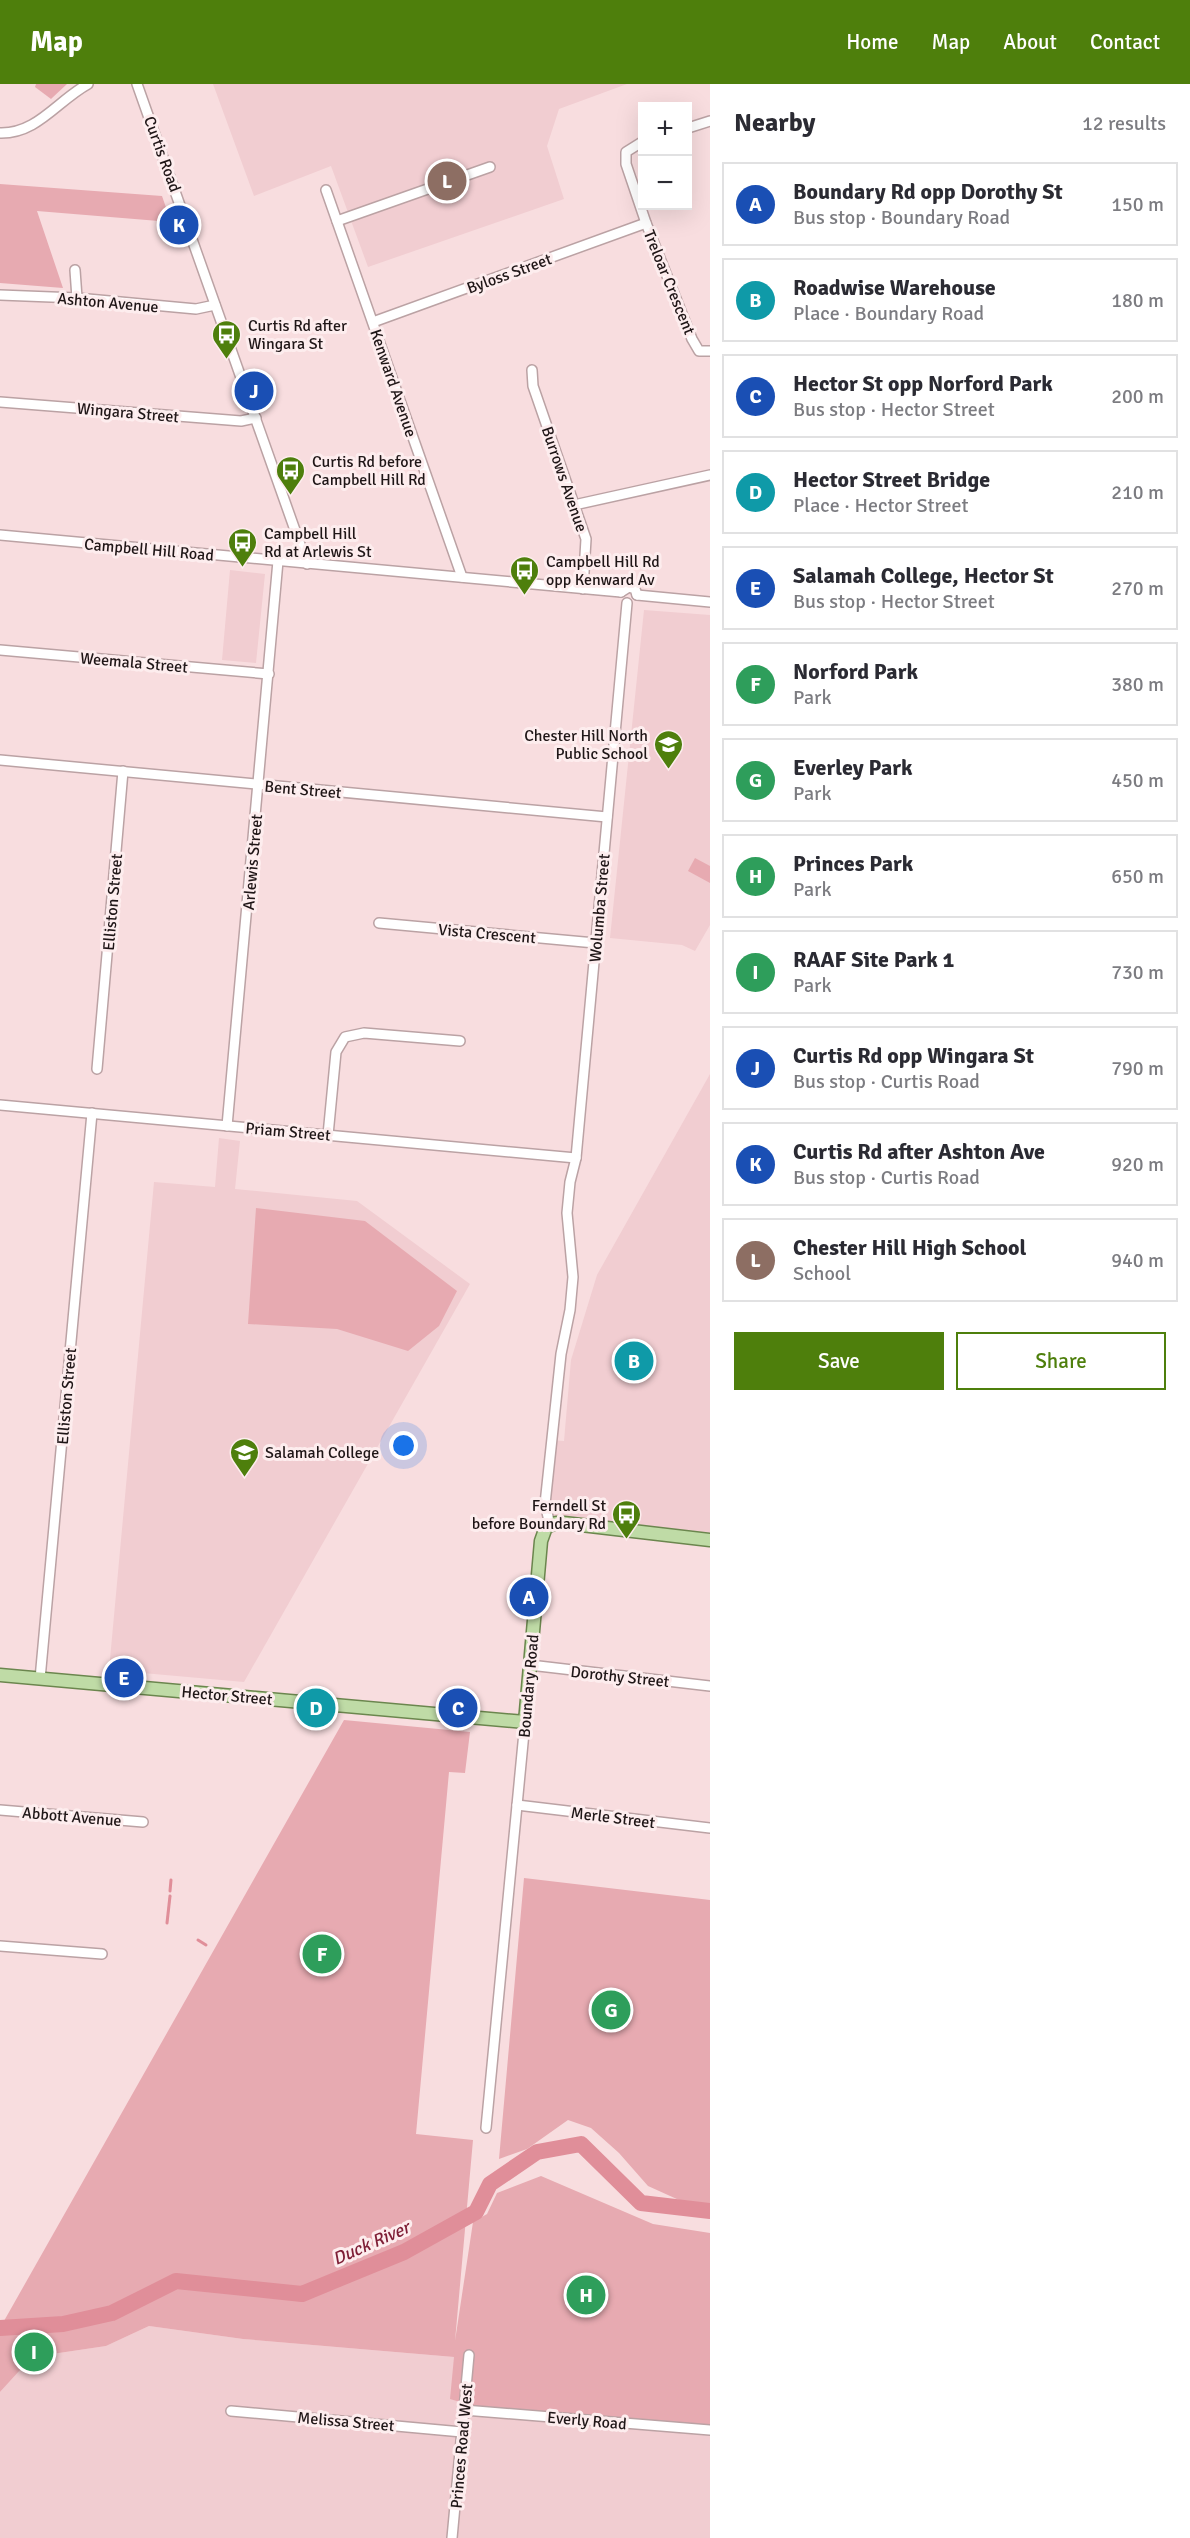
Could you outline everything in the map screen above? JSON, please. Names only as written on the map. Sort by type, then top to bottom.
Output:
[{"type":"main road","points":[[550,1525],[564,1523],[710,1540]]},
{"type":"main road","name":"Boundary Road","points":[[525,1722],[542,1532],[550,1525]]},
{"type":"main road","name":"Hector Street","points":[[0,1675],[525,1722]]},
{"type":"street","points":[[0,133],[12,133],[37,123],[72,92],[88,84]]},
{"type":"street","name":"Curtis Road","points":[[137,84],[307,564]]},
{"type":"street","points":[[692,126],[710,121]]},
{"type":"street","name":"Treloar Crescent","points":[[638,144],[626,152],[626,164],[646,224],[692,339],[699,351],[710,351]]},
{"type":"street","points":[[337,221],[490,166]]},
{"type":"street","name":"Kenward Avenue","points":[[326,190],[462,577]]},
{"type":"street","name":"Byloss Street","points":[[373,322],[646,224]]},
{"type":"street","points":[[75,270],[77,298]]},
{"type":"street","name":"Ashton Avenue","points":[[0,295],[77,298],[196,309],[215,305]]},
{"type":"street","name":"Burrows Avenue","points":[[532,370],[533,386],[586,539],[583,589]]},
{"type":"street","name":"Wingara Street","points":[[0,402],[241,421],[255,418]]},
{"type":"street","points":[[574,505],[710,475]]},
{"type":"street","name":"Campbell Hill Road","points":[[0,535],[621,592]]},
{"type":"street","name":"Arlewis Street","points":[[227,1126],[278,561]]},
{"type":"street","points":[[629,586],[635,589],[637,595],[634,601],[627,603],[621,597],[621,592],[629,586]]},
{"type":"street","points":[[637,595],[710,602]]},
{"type":"street","name":"Wolumba Street","points":[[567,1213],[570,1182],[576,1158],[627,603]]},
{"type":"street","name":"Weemala Street","points":[[0,650],[269,674]]},
{"type":"street","name":"Bent Street","points":[[0,760],[607,817]]},
{"type":"street","name":"Elliston Street","points":[[97,1069],[123,771]]},
{"type":"street","name":"Vista Crescent","points":[[379,923],[595,943]]},
{"type":"street","points":[[328,1135],[336,1052],[345,1037],[364,1033],[460,1041]]},
{"type":"street","name":"Priam Street","points":[[0,1105],[576,1158]]},
{"type":"street","name":"Elliston Street","points":[[40,1678],[92,1113]]},
{"type":"street","name":"Boundary Road","points":[[550,1525],[546,1514],[546,1494],[561,1354],[570,1310],[573,1277],[567,1213]]},
{"type":"street","name":"Dorothy Street","points":[[530,1665],[710,1686]]},
{"type":"street","name":"Boundary Road","points":[[486,2128],[525,1722]]},
{"type":"street","name":"Merle Street","points":[[517,1806],[710,1828]]},
{"type":"street","name":"Abbott Avenue","points":[[0,1810],[143,1821]]},
{"type":"street","points":[[0,1946],[102,1954]]},
{"type":"street","name":"Princes Road West","points":[[452,2538],[469,2355]]},
{"type":"street","name":"Melissa Street","points":[[231,2410],[462,2432]]},
{"type":"street","name":"Everly Road","points":[[464,2410],[710,2430]]},
{"type":"shaded area","points":[[36,84],[67,84],[51,99],[35,87]]},
{"type":"shaded area","points":[[213,84],[627,84],[559,109],[547,146],[564,199],[368,267],[331,166],[254,196]]},
{"type":"shaded area","points":[[0,184],[162,196],[171,222],[37,211],[63,288],[0,283]]},
{"type":"shaded area","points":[[230,570],[265,574],[256,663],[222,660]]},
{"type":"shaded area","name":"Chester Hill North Public School","points":[[644,610],[710,615],[710,925],[695,951],[682,945],[610,938]]},
{"type":"shaded area","points":[[695,858],[710,866],[710,883],[688,871]]},
{"type":"shaded area","points":[[710,1074],[710,1540],[550,1525],[545,1504],[551,1440],[564,1441],[571,1360],[597,1275]]},
{"type":"shaded area","name":"Salamah College","points":[[219,1138],[240,1141],[235,1189],[357,1201],[470,1284],[244,1682],[109,1670],[154,1182],[215,1187]]},
{"type":"shaded area","points":[[256,1208],[365,1221],[457,1291],[439,1326],[408,1351],[337,1329],[248,1324]]},
{"type":"shaded area","points":[[344,1720],[470,1732],[465,1773],[449,1772],[416,2134],[473,2140],[455,2341],[473,2222],[487,2214],[497,2193],[541,2176],[653,2224],[710,2233],[710,2425],[477,2407],[450,2399],[454,2357],[243,2339],[149,2326],[106,2346],[32,2357],[0,2392],[0,2328]]},
{"type":"shaded area","points":[[524,1878],[710,1900],[710,2214],[648,2186],[619,2153],[591,2128],[568,2120],[527,2149],[499,2159]]},
{"type":"shaded area","points":[[149,2326],[243,2339],[454,2357],[477,2407],[710,2425],[710,2538],[0,2538],[0,2392],[32,2357],[106,2346]]},
{"type":"waterway","points":[[170,1891],[171,1880]]},
{"type":"waterway","points":[[167,1923],[170,1896]]},
{"type":"waterway","points":[[198,1940],[206,1945]]},
{"type":"waterway","name":"Duck River","points":[[0,2328],[63,2324],[112,2313],[176,2281],[302,2294],[404,2252],[476,2212],[490,2184],[537,2152],[581,2144],[641,2203],[710,2211]]},
{"type":"place","name":"Chester Hill High School","points":[[447,181]]},
{"type":"place","name":"Curtis Rd after Ashton Ave","points":[[179,225]]},
{"type":"place","name":"Curtis Rd after Wingara St","points":[[227,360]]},
{"type":"place","name":"Curtis Rd opp Wingara St","points":[[254,391]]},
{"type":"place","name":"Curtis Rd before Campbell Hill Rd","points":[[291,496]]},
{"type":"place","name":"Campbell Hill Rd at Arlewis St","points":[[243,568]]},
{"type":"place","name":"Campbell Hill Rd opp Kenward Av","points":[[525,596]]},
{"type":"place","name":"Chester Hill North Public School","points":[[669,770]]},
{"type":"place","name":"Roadwise Warehouse","points":[[634,1361]]},
{"type":"place","name":"Salamah College","points":[[244,1478]]},
{"type":"place","name":"Ferndell St before Boundary Rd","points":[[627,1540]]},
{"type":"place","name":"Boundary Rd opp Dorothy St","points":[[529,1597]]},
{"type":"place","name":"Salamah College, Hector St","points":[[124,1678]]},
{"type":"place","name":"Hector Street Bridge","points":[[316,1708]]},
{"type":"place","name":"Hector St opp Norford Park","points":[[458,1708]]},
{"type":"place","name":"Norford Park","points":[[322,1954]]},
{"type":"place","name":"Everley Park","points":[[611,2010]]},
{"type":"place","name":"Princes Park","points":[[586,2295]]},
{"type":"place","name":"RAAF Site Park 1","points":[[34,2352]]}]
